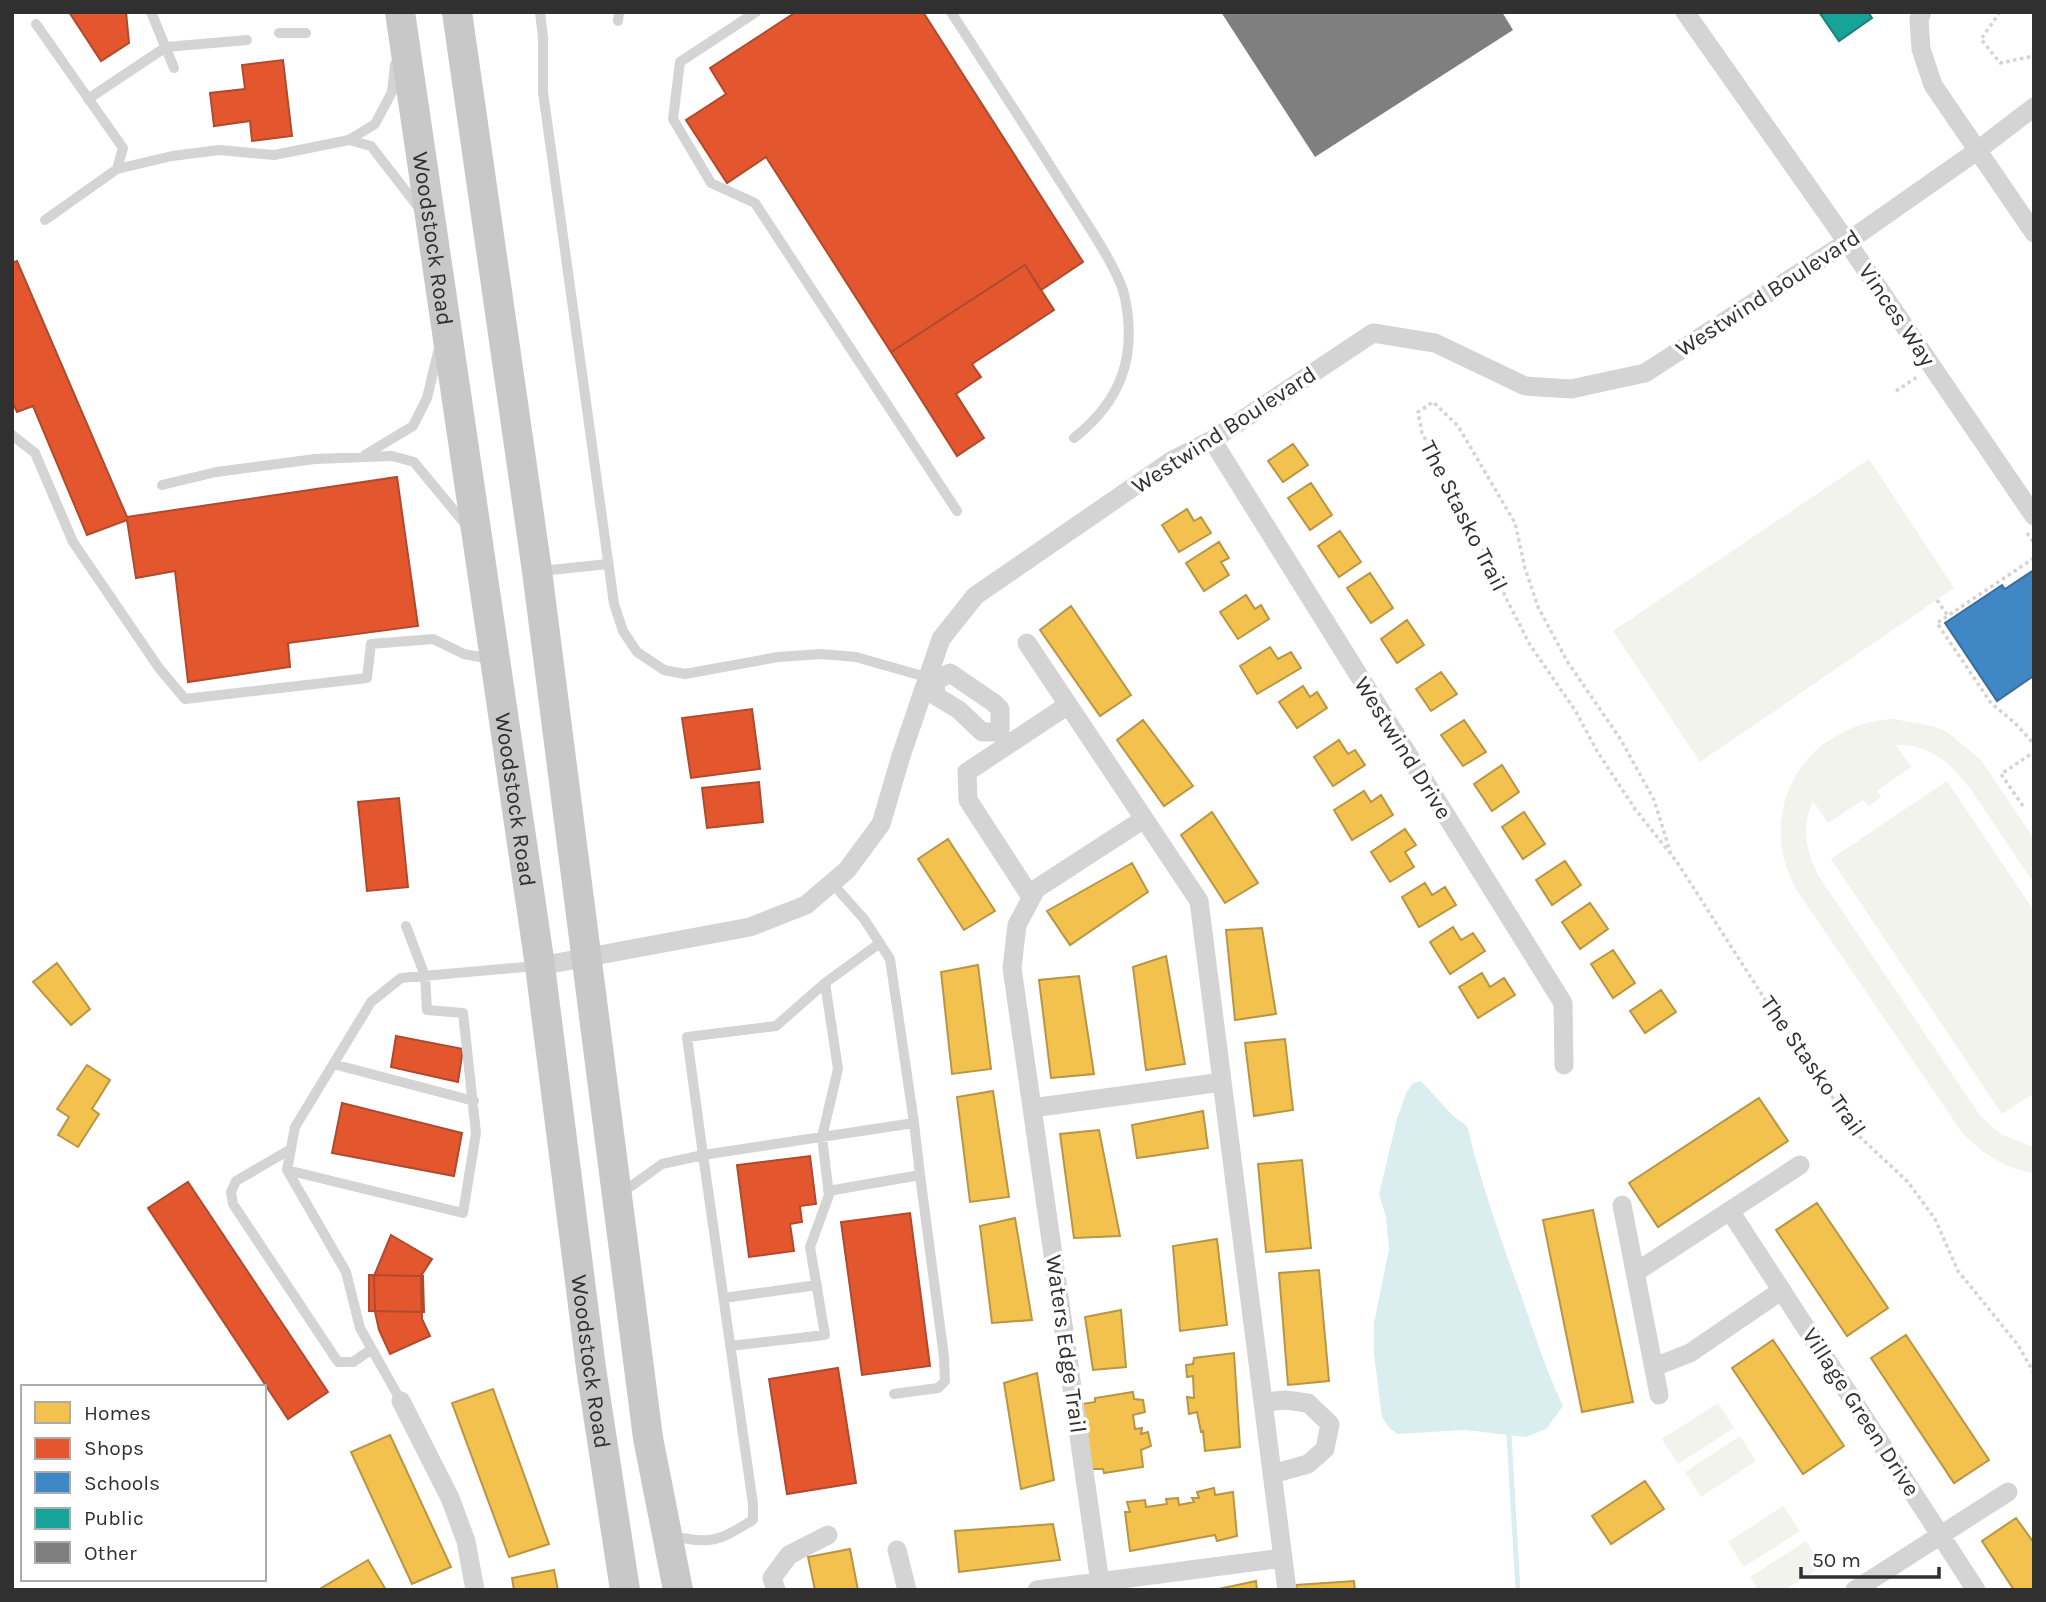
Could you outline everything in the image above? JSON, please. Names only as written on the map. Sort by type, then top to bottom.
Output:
[{"type":"main road","name":"Woodstock Road","points":[[457,12],[537,571],[648,1438],[678,1590]]},
{"type":"main road","name":"Woodstock Road","points":[[400,16],[540,966],[591,1368],[625,1590]]},
{"type":"street","name":"Vinces Way","points":[[1685,12],[1847,242],[2034,516]]},
{"type":"street","points":[[1922,12],[1919,19],[1921,49],[1933,85],[2034,233]]},
{"type":"street","name":"Westwind Boulevard","points":[[540,966],[750,927],[806,905],[847,870],[881,824],[931,679],[941,639],[975,596],[1171,461],[1212,440],[1373,333],[1435,343],[1525,386],[1572,388],[1645,373],[1847,242],[2034,107]]},
{"type":"street","name":"Westwind Drive","points":[[1212,440],[1563,1003],[1564,1065]]},
{"type":"street","points":[[1027,643],[1199,901],[1287,1590]]},
{"type":"street","points":[[950,673],[974,688],[1000,709],[1005,738],[982,732],[959,710],[936,696],[931,679],[950,673]]},
{"type":"street","points":[[959,710],[974,688]]},
{"type":"street","points":[[1031,897],[968,800],[967,772],[1005,738],[1068,705]]},
{"type":"street","name":"Waters Edge Trail","points":[[1101,1585],[1012,968],[1017,925],[1036,889],[1144,819]]},
{"type":"street","points":[[1032,1108],[1222,1083]]},
{"type":"street","points":[[1636,1272],[1800,1165]]},
{"type":"street","points":[[1622,1205],[1659,1395]]},
{"type":"street","name":"Village Green Drive","points":[[1730,1211],[1976,1590]]},
{"type":"street","points":[[1654,1367],[1690,1353],[1782,1290]]},
{"type":"street","points":[[1263,1402],[1286,1400],[1308,1403],[1330,1424],[1325,1449],[1308,1464],[1272,1474]]},
{"type":"street","points":[[401,1401],[450,1498],[466,1541],[475,1590]]},
{"type":"street","points":[[1855,1590],[2008,1492]]},
{"type":"street","points":[[776,1590],[772,1578],[789,1555],[828,1535]]},
{"type":"street","points":[[897,1550],[907,1590]]},
{"type":"street","points":[[1037,1590],[1101,1585],[1283,1558]]},
{"type":"lane","points":[[151,12],[174,68]]},
{"type":"lane","points":[[540,12],[543,92],[608,564],[614,604],[623,631],[637,652],[664,670],[685,674],[778,657],[821,654],[856,657],[931,679]]},
{"type":"lane","points":[[756,12],[680,62],[673,119],[711,183],[755,202],[957,511]]},
{"type":"lane","points":[[951,12],[1097,241],[1125,296],[1130,342],[1122,380],[1103,412],[1074,439]]},
{"type":"lane","points":[[45,220],[117,169],[172,156],[219,150],[274,155],[349,140],[375,124],[392,92],[400,16]]},
{"type":"lane","points":[[36,24],[123,148],[117,169]]},
{"type":"lane","points":[[279,33],[306,33]]},
{"type":"lane","points":[[88,99],[166,47],[247,40]]},
{"type":"lane","points":[[349,140],[372,146],[431,224]]},
{"type":"lane","points":[[363,456],[412,426],[427,398],[433,366],[446,324]]},
{"type":"lane","points":[[12,435],[35,453],[73,542],[159,668],[185,699],[368,678],[372,644],[433,639],[464,654],[495,660]]},
{"type":"lane","points":[[162,485],[216,472],[315,459],[392,456],[414,462],[477,539]]},
{"type":"lane","points":[[537,571],[608,564]]},
{"type":"lane","points":[[832,883],[863,919],[890,959],[944,1357],[945,1381],[938,1388],[894,1394]]},
{"type":"lane","points":[[287,1170],[463,1213],[476,1133],[463,1013],[427,1010],[425,976],[406,926]]},
{"type":"lane","points":[[667,1535],[705,1542],[726,1536],[753,1520],[753,1504],[687,1037],[776,1026],[825,983],[880,943]]},
{"type":"lane","points":[[401,1401],[360,1328],[346,1272],[287,1170],[295,1127],[371,1002],[401,978],[540,966]]},
{"type":"lane","points":[[730,1346],[825,1335],[810,1247],[829,1195],[822,1137],[838,1069],[825,983]]},
{"type":"lane","points":[[333,1064],[474,1101]]},
{"type":"lane","points":[[618,1196],[662,1164],[914,1123]]},
{"type":"lane","points":[[291,1150],[236,1181],[231,1192],[233,1204],[338,1362],[353,1362],[372,1349]]},
{"type":"lane","points":[[828,1191],[920,1175]]},
{"type":"lane","points":[[723,1298],[817,1285]]},
{"type":"path","points":[[2000,12],[1981,39],[1987,47],[2000,63],[2034,55]]},
{"type":"path","points":[[1896,391],[1921,374]]},
{"type":"path","name":"The Stasko Trail","points":[[1671,854],[1654,800],[1621,740],[1567,661],[1538,607],[1525,568],[1515,523],[1458,426],[1433,402],[1418,412],[1422,433],[1455,500],[1493,566],[1530,645],[1576,710],[1597,751],[1635,809],[1671,854],[1766,1001],[1860,1137],[1908,1182],[1935,1219],[1958,1271],[2018,1345],[2034,1373]]},
{"type":"path","points":[[2034,558],[1937,623],[1991,703],[2034,744]]},
{"type":"path","points":[[1937,600],[1948,616]]},
{"type":"path","points":[[2023,806],[2001,774],[2034,752]]},
{"type":"shaded area","points":[[1869,459],[1954,588],[1700,762],[1613,631]]},
{"type":"shaded area","points":[[1893,719],[1933,726],[1947,732],[1981,760],[2034,839],[2034,883],[1964,781],[1941,759],[1913,746],[1896,745],[1911,767],[1877,791],[1881,797],[1869,806],[1863,800],[1828,823],[1813,801],[1806,829],[1810,856],[1818,875],[1981,1117],[2002,1135],[2034,1147],[2034,1173],[2013,1168],[1994,1158],[1976,1146],[1961,1131],[1800,895],[1786,865],[1781,835],[1783,806],[1794,780],[1810,756],[1833,738],[1861,725]]},
{"type":"shaded area","points":[[1947,781],[2034,911],[2034,1093],[2002,1114],[1831,859]]},
{"type":"shaded area","points":[[1421,1081],[1453,1116],[1467,1126],[1499,1232],[1540,1351],[1563,1406],[1546,1429],[1526,1437],[1465,1430],[1398,1434],[1389,1428],[1382,1417],[1374,1354],[1374,1323],[1389,1249],[1386,1217],[1379,1194],[1406,1093],[1413,1083]]},
{"type":"shaded area","points":[[1718,1403],[1734,1428],[1678,1464],[1662,1439]]},
{"type":"shaded area","points":[[1740,1436],[1756,1461],[1701,1497],[1685,1472]]},
{"type":"shaded area","points":[[1783,1506],[1800,1531],[1744,1567],[1728,1542]]},
{"type":"shaded area","points":[[1806,1541],[1822,1566],[1785,1590],[1758,1590],[1750,1577]]},
{"type":"building: Homes","points":[[1293,444],[1308,465],[1283,482],[1268,461]]},
{"type":"building: Homes","points":[[1311,483],[1332,515],[1310,530],[1288,498]]},
{"type":"building: Homes","points":[[1187,509],[1194,521],[1201,517],[1211,533],[1179,552],[1162,525]]},
{"type":"building: Homes","points":[[1340,531],[1361,562],[1339,577],[1318,546]]},
{"type":"building: Homes","points":[[1219,542],[1229,558],[1221,562],[1229,575],[1204,591],[1186,563]]},
{"type":"building: Homes","points":[[1370,573],[1393,608],[1371,623],[1347,588]]},
{"type":"building: Homes","points":[[1246,595],[1255,609],[1261,605],[1269,619],[1238,639],[1220,612]]},
{"type":"building: Homes","points":[[1071,606],[1131,695],[1100,716],[1040,630]]},
{"type":"building: Homes","points":[[1407,620],[1424,645],[1397,663],[1381,639]]},
{"type":"building: Homes","points":[[1270,647],[1278,659],[1291,652],[1301,668],[1257,694],[1240,666]]},
{"type":"building: Homes","points":[[1441,672],[1457,694],[1431,711],[1416,689]]},
{"type":"building: Homes","points":[[1303,686],[1310,697],[1317,692],[1327,708],[1297,728],[1279,702]]},
{"type":"building: Homes","points":[[1143,720],[1193,786],[1164,806],[1117,740]]},
{"type":"building: Homes","points":[[1464,720],[1486,752],[1463,766],[1441,735]]},
{"type":"building: Homes","points":[[1339,740],[1348,754],[1355,750],[1365,765],[1333,786],[1314,757]]},
{"type":"building: Homes","points":[[1502,765],[1519,792],[1492,811],[1474,784]]},
{"type":"building: Homes","points":[[1364,791],[1371,802],[1381,795],[1393,815],[1352,840],[1334,810]]},
{"type":"building: Homes","points":[[1212,812],[1258,883],[1225,903],[1181,835]]},
{"type":"building: Homes","points":[[1524,812],[1545,844],[1523,859],[1502,827]]},
{"type":"building: Homes","points":[[1405,829],[1416,845],[1405,852],[1414,867],[1390,882],[1371,852]]},
{"type":"building: Homes","points":[[948,839],[995,911],[964,930],[918,859]]},
{"type":"building: Homes","points":[[1565,861],[1581,885],[1552,905],[1536,880]]},
{"type":"building: Homes","points":[[1132,863],[1148,892],[1070,945],[1047,911]]},
{"type":"building: Homes","points":[[1425,883],[1432,895],[1445,887],[1456,905],[1419,927],[1402,897]]},
{"type":"building: Homes","points":[[1590,903],[1608,929],[1580,949],[1562,922]]},
{"type":"building: Homes","points":[[1453,927],[1461,940],[1473,933],[1485,951],[1450,974],[1430,942]]},
{"type":"building: Homes","points":[[1262,928],[1276,1014],[1235,1020],[1226,930]]},
{"type":"building: Homes","points":[[1613,950],[1635,983],[1613,998],[1591,964]]},
{"type":"building: Homes","points":[[1166,956],[1185,1064],[1146,1070],[1133,967]]},
{"type":"building: Homes","points":[[57,963],[90,1009],[71,1025],[33,982]]},
{"type":"building: Homes","points":[[978,965],[991,1069],[952,1074],[941,972]]},
{"type":"building: Homes","points":[[1482,973],[1490,987],[1504,978],[1515,995],[1478,1018],[1459,987]]},
{"type":"building: Homes","points":[[1079,976],[1094,1074],[1051,1078],[1039,980]]},
{"type":"building: Homes","points":[[1661,990],[1676,1012],[1645,1033],[1630,1011]]},
{"type":"building: Homes","points":[[1285,1039],[1293,1110],[1254,1116],[1245,1043]]},
{"type":"building: Homes","points":[[87,1065],[110,1080],[92,1109],[99,1114],[78,1147],[58,1135],[69,1117],[57,1109]]},
{"type":"building: Homes","points":[[993,1091],[1009,1197],[970,1202],[957,1097]]},
{"type":"building: Homes","points":[[1759,1098],[1788,1141],[1658,1227],[1629,1183]]},
{"type":"building: Homes","points":[[1203,1111],[1208,1148],[1137,1158],[1132,1125]]},
{"type":"building: Homes","points":[[1099,1130],[1120,1236],[1074,1238],[1060,1134]]},
{"type":"building: Homes","points":[[1302,1160],[1311,1248],[1266,1252],[1258,1164]]},
{"type":"building: Homes","points":[[1817,1203],[1888,1308],[1847,1336],[1776,1230]]},
{"type":"building: Homes","points":[[1593,1210],[1633,1402],[1582,1412],[1543,1220]]},
{"type":"building: Homes","points":[[1015,1218],[1032,1320],[992,1323],[980,1226]]},
{"type":"building: Homes","points":[[1217,1239],[1227,1325],[1180,1331],[1173,1246]]},
{"type":"building: Homes","points":[[1319,1270],[1329,1381],[1288,1385],[1279,1273]]},
{"type":"building: Homes","points":[[1121,1310],[1126,1367],[1093,1370],[1085,1317]]},
{"type":"building: Homes","points":[[1906,1335],[1989,1460],[1954,1483],[1871,1358]]},
{"type":"building: Homes","points":[[1773,1340],[1844,1446],[1803,1474],[1732,1368]]},
{"type":"building: Homes","points":[[1234,1353],[1240,1447],[1205,1451],[1197,1412],[1189,1414],[1187,1397],[1194,1398],[1193,1376],[1187,1377],[1186,1365],[1193,1364],[1194,1358]]},
{"type":"building: Homes","points":[[1037,1373],[1054,1480],[1021,1489],[1004,1383]]},
{"type":"building: Homes","points":[[493,1389],[549,1544],[509,1557],[452,1403]]},
{"type":"building: Homes","points":[[1133,1392],[1134,1399],[1143,1400],[1145,1412],[1133,1415],[1135,1429],[1142,1428],[1141,1434],[1148,1432],[1151,1446],[1141,1450],[1143,1467],[1104,1473],[1103,1469],[1090,1469],[1082,1404],[1095,1402],[1095,1398]]},
{"type":"building: Homes","points":[[390,1435],[451,1567],[412,1584],[351,1452]]},
{"type":"building: Homes","points":[[1645,1481],[1664,1509],[1611,1544],[1592,1516]]},
{"type":"building: Homes","points":[[1214,1488],[1215,1495],[1233,1492],[1237,1536],[1217,1541],[1215,1535],[1130,1551],[1125,1512],[1130,1512],[1127,1502],[1145,1500],[1146,1507],[1167,1504],[1166,1499],[1178,1498],[1179,1505],[1194,1502],[1192,1498],[1199,1498],[1197,1492]]},
{"type":"building: Homes","points":[[2016,1518],[2034,1543],[2034,1590],[2014,1590],[1982,1541]]},
{"type":"building: Homes","points":[[1053,1524],[1060,1560],[959,1572],[955,1531]]},
{"type":"building: Homes","points":[[850,1549],[858,1590],[815,1590],[808,1557]]},
{"type":"building: Homes","points":[[368,1560],[386,1590],[318,1590]]},
{"type":"building: Homes","points":[[554,1570],[558,1590],[514,1590],[512,1578]]},
{"type":"building: Homes","points":[[1256,1581],[1257,1590],[1214,1590]]},
{"type":"building: Homes","points":[[1354,1581],[1355,1590],[1296,1590],[1296,1585]]},
{"type":"building: Shops","points":[[69,12],[126,12],[129,43],[101,61]]},
{"type":"building: Shops","points":[[796,12],[923,12],[1083,262],[1041,290],[1025,265],[891,352],[766,157],[727,183],[686,120],[726,94],[710,68]]},
{"type":"building: Shops","points":[[283,60],[292,136],[252,141],[250,121],[214,126],[210,93],[245,89],[242,65]]},
{"type":"building: Shops","points":[[17,261],[127,517],[397,477],[418,626],[288,643],[290,667],[188,682],[175,571],[136,578],[127,520],[87,535],[33,406],[17,412],[12,401],[12,263]]},
{"type":"building: Shops","points":[[1025,265],[1054,310],[972,364],[981,377],[956,394],[984,438],[957,456],[891,352]]},
{"type":"building: Shops","points":[[752,709],[760,769],[691,778],[682,718]]},
{"type":"building: Shops","points":[[759,782],[763,822],[707,828],[702,788]]},
{"type":"building: Shops","points":[[399,798],[408,887],[367,891],[358,802]]},
{"type":"building: Shops","points":[[396,1036],[463,1049],[458,1082],[391,1067]]},
{"type":"building: Shops","points":[[342,1103],[462,1133],[454,1176],[332,1153]]},
{"type":"building: Shops","points":[[810,1156],[816,1204],[800,1206],[802,1222],[790,1224],[794,1251],[749,1257],[737,1165]]},
{"type":"building: Shops","points":[[188,1182],[328,1392],[288,1419],[148,1208]]},
{"type":"building: Shops","points":[[910,1213],[930,1366],[862,1375],[841,1222]]},
{"type":"building: Shops","points":[[391,1235],[432,1259],[421,1276],[422,1319],[430,1336],[390,1354],[379,1330],[375,1312],[374,1276]]},
{"type":"building: Shops","points":[[369,1275],[423,1276],[424,1312],[369,1311]]},
{"type":"building: Shops","points":[[838,1368],[856,1483],[787,1494],[769,1379]]},
{"type":"building: Schools","points":[[2034,570],[2034,679],[2032,677],[1997,701],[1945,623],[2002,585],[2005,589]]},
{"type":"building: Public","points":[[1819,12],[1868,12],[1872,18],[1839,41]]},
{"type":"building: Other","points":[[1221,12],[1502,12],[1513,30],[1315,157]]},
{"type":"waterway","points":[[1509,1435],[1518,1590]]}]
